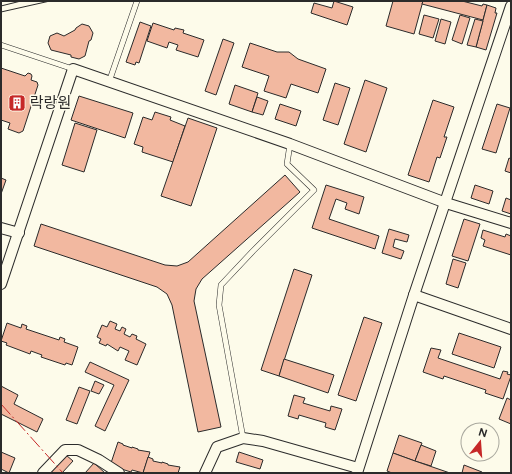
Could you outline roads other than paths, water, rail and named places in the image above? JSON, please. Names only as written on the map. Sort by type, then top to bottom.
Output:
[{"type":"street","points":[[206,473],[217,447],[243,438],[263,441],[357,470],[511,6]]},
{"type":"street","points":[[1,284],[73,69],[290,144],[446,203],[511,223]]},
{"type":"street","points":[[1,228],[19,233]]},
{"type":"street","points":[[414,295],[511,329]]},
{"type":"street","points":[[43,473],[65,450],[78,450],[99,460],[119,473]]},
{"type":"lane","points":[[109,82],[137,1]]},
{"type":"lane","points":[[1,45],[73,69]]},
{"type":"lane","points":[[243,438],[219,305],[221,285],[314,190],[287,164],[290,144]]},
{"type":"tram line","points":[[1,6],[21,1]]},
{"type":"tram line","points":[[1,12],[50,1]]},
{"type":"place","name":"락랑원","points":[[17,103]]}]
